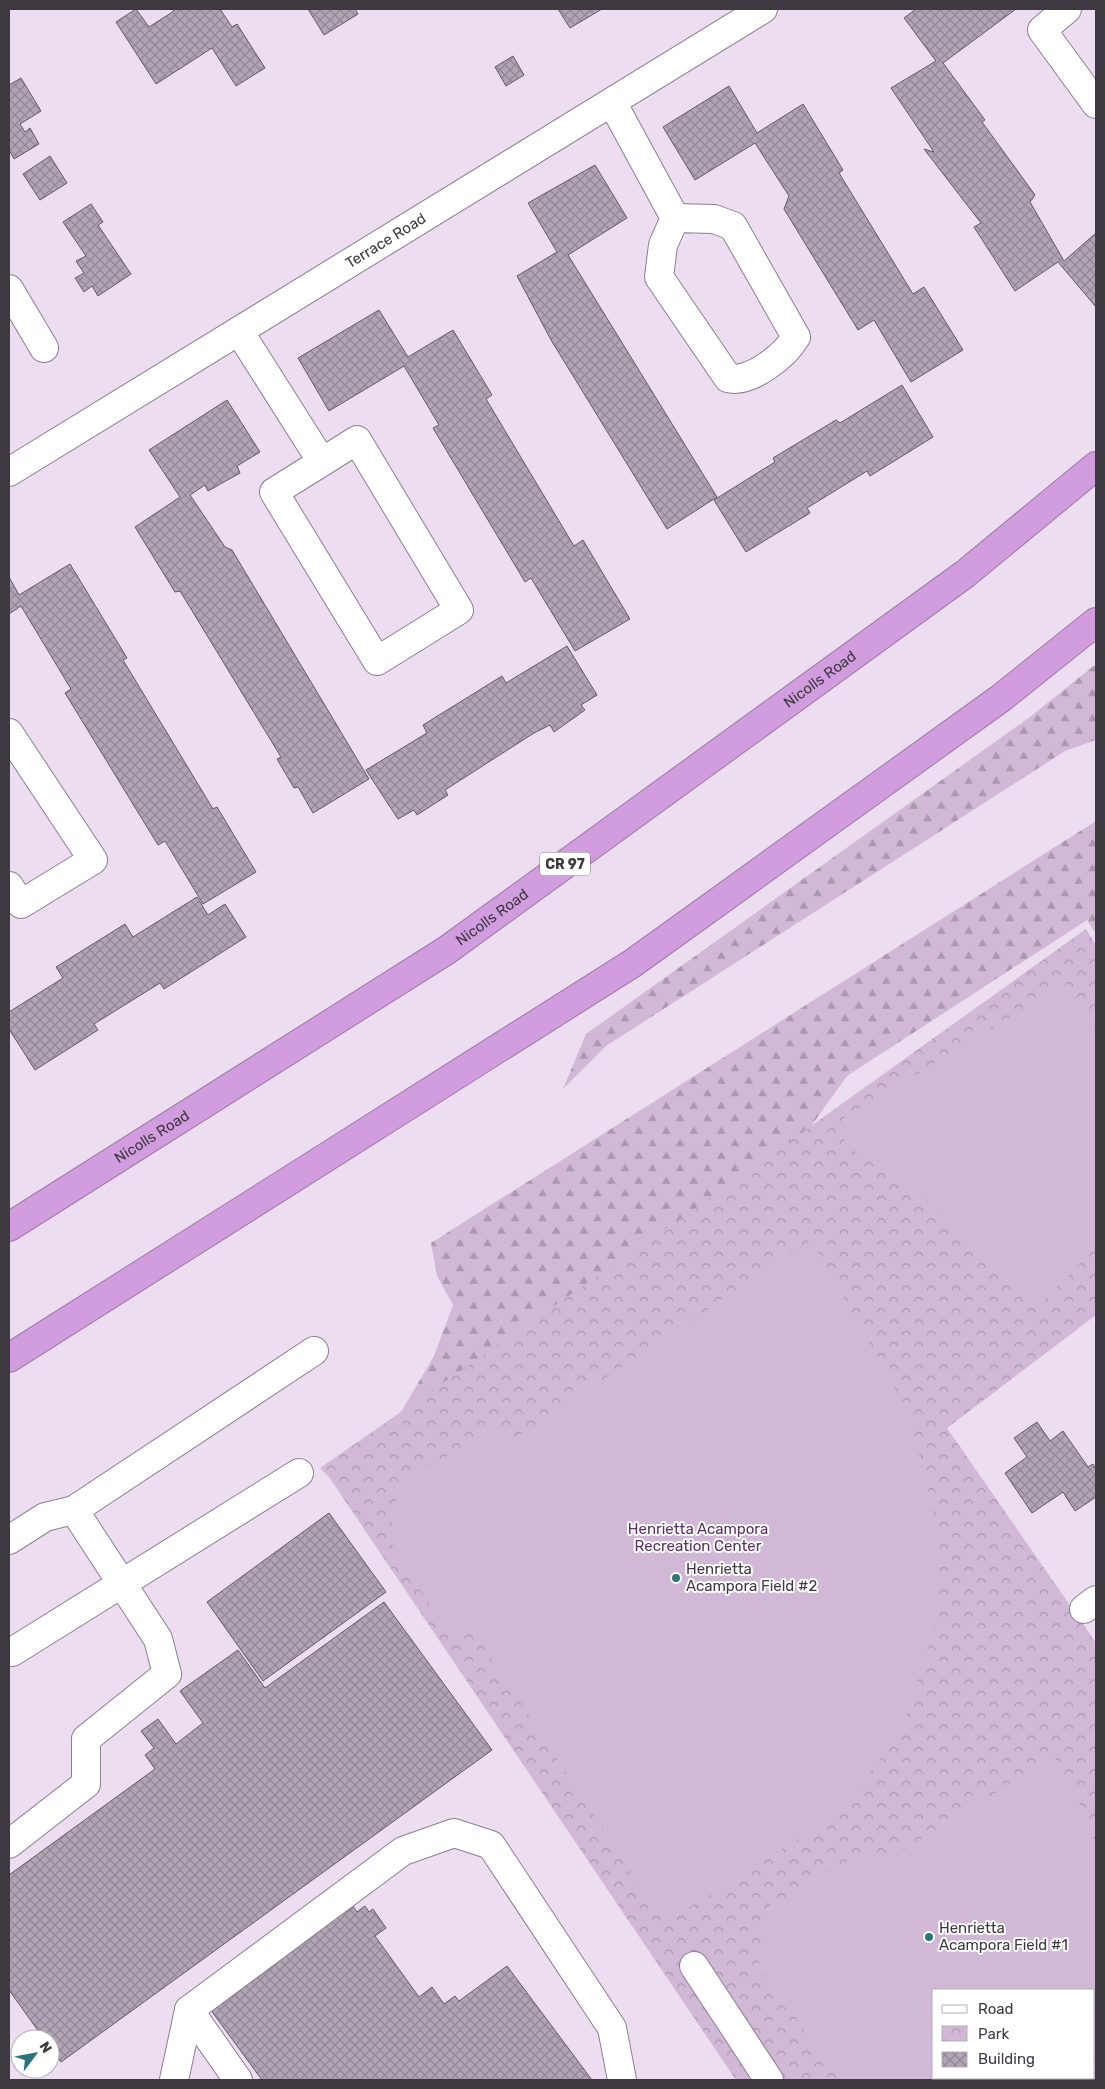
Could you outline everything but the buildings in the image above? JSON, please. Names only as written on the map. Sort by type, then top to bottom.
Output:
[{"type":"highway","name":"Nicolls Road","points":[[9,1227],[447,950],[965,574],[1096,466]]},
{"type":"highway","points":[[9,1358],[633,963],[1001,698],[1096,622]]},
{"type":"street","name":"Terrace Road","points":[[9,472],[763,9]]},
{"type":"street","points":[[1067,9],[1042,30],[1096,104]]},
{"type":"street","points":[[612,102],[675,218]]},
{"type":"street","points":[[675,218],[714,219],[733,226],[792,330],[796,338],[790,347],[757,373],[737,381],[728,378],[659,277],[664,245],[675,218]]},
{"type":"street","points":[[9,289],[44,348]]},
{"type":"street","points":[[239,331],[322,462]]},
{"type":"street","points":[[357,440],[459,610],[377,661],[274,492],[322,462],[357,440]]},
{"type":"street","points":[[9,733],[94,860],[21,904],[9,886]]},
{"type":"street","points":[[9,1540],[45,1517],[74,1510],[314,1351]]},
{"type":"street","points":[[12,1652],[299,1473]]},
{"type":"street","points":[[9,1844],[86,1784],[86,1740],[168,1674],[158,1639],[74,1510]]},
{"type":"street","points":[[174,2080],[189,2010],[403,1851],[454,1833],[491,1845],[612,2028],[622,2080]]},
{"type":"street","points":[[694,1966],[769,2080]]},
{"type":"street","points":[[189,2010],[238,2080]]},
{"type":"green space","points":[[1096,664],[1096,740],[1065,751],[606,1046],[563,1089],[586,1034],[1030,717]]},
{"type":"green space","points":[[1096,821],[1096,934],[1087,920],[847,1076],[789,1157],[401,1412],[434,1356],[453,1305],[437,1276],[431,1243]]},
{"type":"green space","name":"Henrietta Acampora Recreation Center","points":[[1086,929],[1096,945],[1096,1315],[947,1428],[1096,1643],[1096,2080],[736,2080],[329,1477],[320,1468],[727,1186]]},
{"type":"green space","points":[[1068,983],[1096,1030],[1096,1248],[1037,1307],[930,1201],[845,1145],[843,1118]]},
{"type":"green space","name":"Henrietta Acampora Field #2","points":[[811,1240],[909,1413],[938,1533],[938,1617],[901,1733],[835,1816],[664,1923],[470,1625],[450,1637],[389,1539],[399,1485],[498,1425],[510,1442]]},
{"type":"green space","name":"Henrietta Acampora Field #1","points":[[1054,1756],[1089,1822],[1096,1852],[1095,2044],[1095,1989],[932,1989],[932,2079],[1080,2080],[840,2080],[759,1966],[764,1909],[870,1848],[879,1865]]},
{"type":"place","name":"Henrietta Acampora Field #2","points":[[676,1578]]},
{"type":"place","name":"Henrietta Acampora Field #1","points":[[929,1937]]}]
